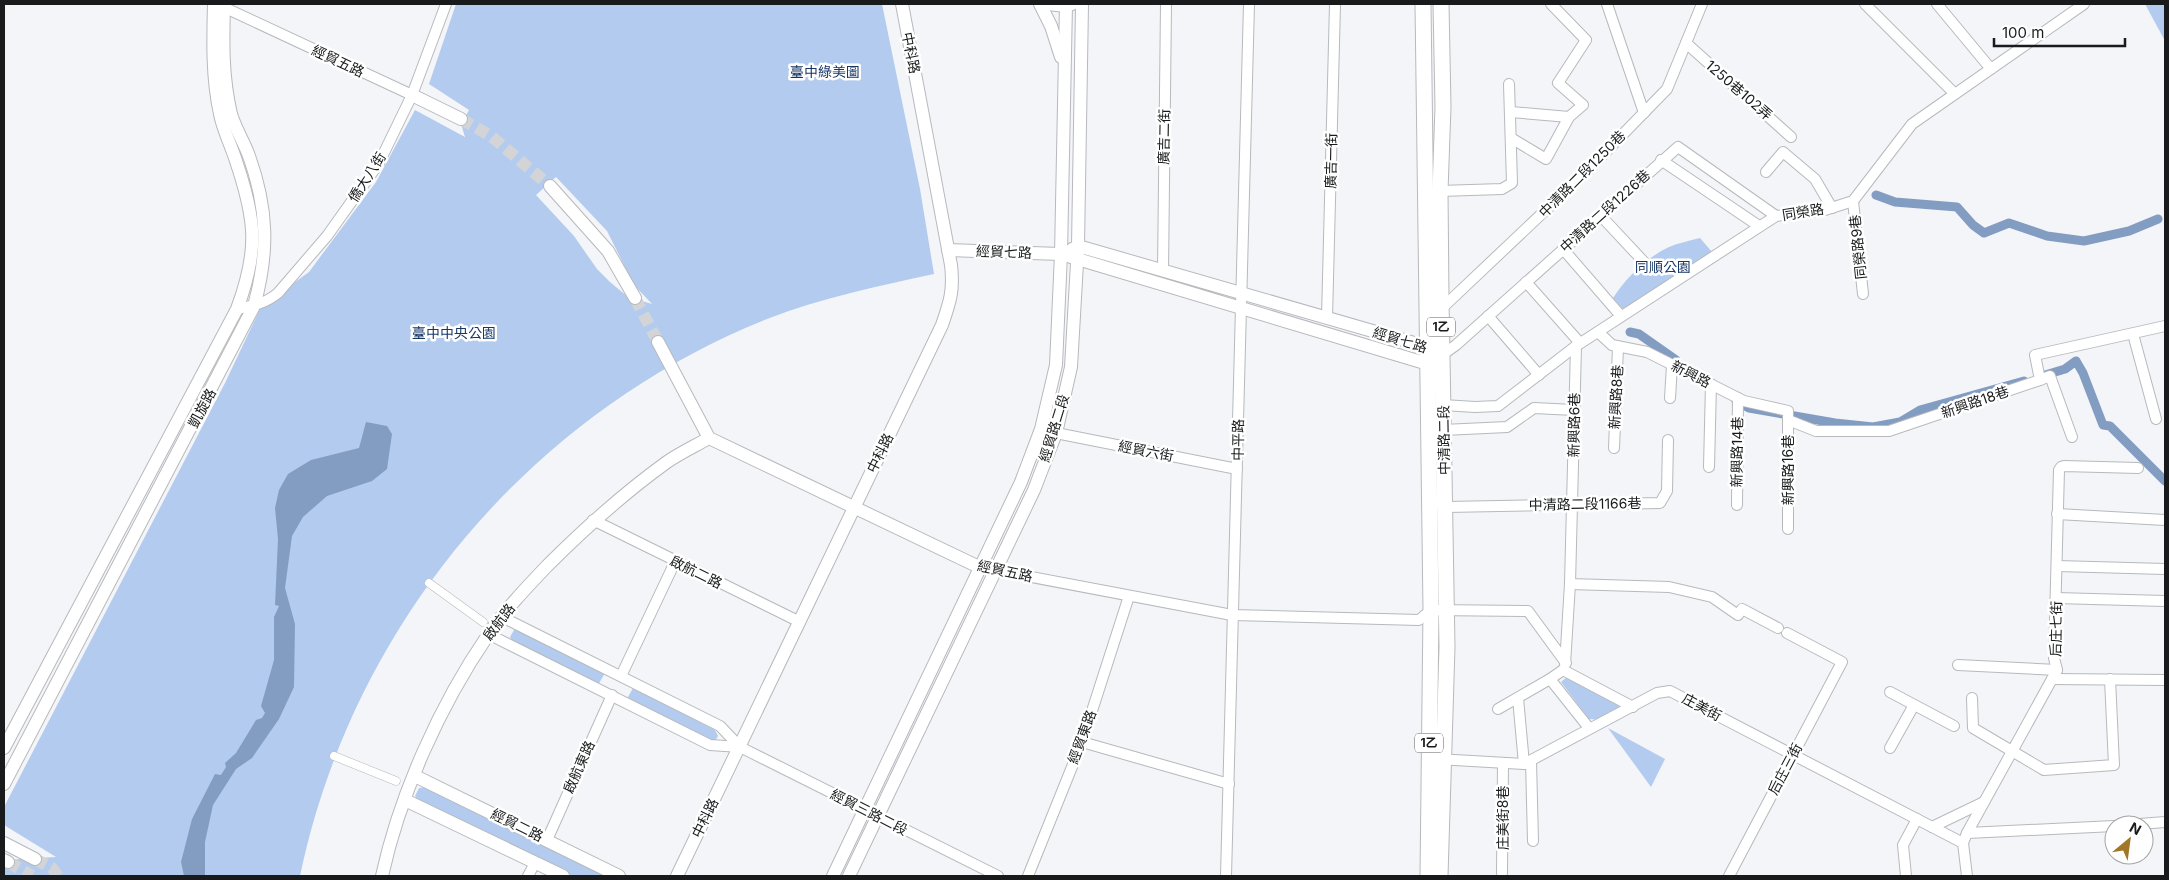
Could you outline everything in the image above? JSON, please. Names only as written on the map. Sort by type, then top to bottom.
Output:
[{"type":"main road","name":"中清路二段","points":[[1423,4],[1431,610],[1440,876]]},
{"type":"main road","name":"中清路二段","points":[[1428,876],[1447,611],[1441,310],[1440,191],[1442,107],[1440,4]]},
{"type":"street","name":"僑大八街","points":[[237,309],[254,306],[269,300],[278,293],[327,236],[379,163],[412,95],[446,4]]},
{"type":"street","name":"中科路","points":[[677,876],[942,326],[953,286],[902,4]]},
{"type":"street","points":[[1040,4],[1051,26],[1065,72]]},
{"type":"street","points":[[1048,4],[1068,5]]},
{"type":"street","name":"經貿路二段","points":[[850,876],[1034,490],[1056,433],[1071,367],[1078,253],[1082,4]]},
{"type":"street","name":"廣吉二街","points":[[1163,270],[1166,4]]},
{"type":"street","name":"中平路","points":[[1226,876],[1249,4]]},
{"type":"street","name":"廣吉一街","points":[[1327,318],[1335,4]]},
{"type":"street","points":[[1511,138],[1546,159],[1569,118],[1583,105],[1558,83],[1586,40],[1551,4]]},
{"type":"street","points":[[1607,4],[1644,113]]},
{"type":"street","name":"中清路二段1250巷","points":[[1426,316],[1441,310],[1587,171],[1667,89],[1702,4]]},
{"type":"street","points":[[1865,4],[1955,94]]},
{"type":"street","points":[[1937,4],[1992,69]]},
{"type":"street","points":[[1854,201],[1912,124],[2084,4]]},
{"type":"street","name":"經貿五路","points":[[219,5],[461,119]]},
{"type":"street","name":"凱旋路","points":[[4,784],[254,306],[266,248],[264,220],[260,196],[249,156],[232,116],[223,68],[219,5]]},
{"type":"street","name":"凱旋路","points":[[4,748],[237,309],[245,287],[252,260],[253,223],[249,202],[219,112],[213,68],[219,5]]},
{"type":"street","name":"經貿路二段","points":[[833,876],[1020,482],[1041,429],[1056,365],[1068,5]]},
{"type":"street","name":"1250巷102弄","points":[[1686,44],[1791,137]]},
{"type":"street","points":[[1440,191],[1502,189],[1512,183],[1509,84]]},
{"type":"street","points":[[1511,112],[1569,118]]},
{"type":"street","name":"中清路二段1226巷","points":[[1442,355],[1456,345],[1661,160],[1678,147],[1776,216]]},
{"type":"street","points":[[1766,172],[1783,152],[1815,179],[1832,208]]},
{"type":"street","points":[[1661,160],[1759,226]]},
{"type":"street","points":[[550,186],[608,251],[635,298]]},
{"type":"street","name":"同榮路","points":[[1443,405],[1498,406],[1578,345],[1776,216],[1832,208],[1854,201]]},
{"type":"street","name":"同榮路9巷","points":[[1854,201],[1862,294]]},
{"type":"street","points":[[1601,216],[1644,262]]},
{"type":"street","points":[[1563,249],[1621,316]]},
{"type":"street","name":"經貿七路","points":[[948,250],[1078,253],[1163,270],[1428,347],[1442,355],[1428,364],[1241,308],[1078,253]]},
{"type":"street","points":[[1526,282],[1578,345]]},
{"type":"street","points":[[1488,316],[1539,375]]},
{"type":"street","points":[[2072,437],[2050,376],[2040,380],[2035,355],[2165,326]]},
{"type":"street","name":"新興路","points":[[1598,332],[1612,346],[1647,352],[1738,398],[1788,416]]},
{"type":"street","points":[[2133,334],[2156,419]]},
{"type":"street","points":[[658,342],[709,438]]},
{"type":"street","name":"新興路6巷","points":[[1564,667],[1570,584],[1574,410],[1578,345]]},
{"type":"street","name":"新興路8巷","points":[[1614,448],[1618,347]]},
{"type":"street","points":[[1670,398],[1672,365]]},
{"type":"street","name":"新興路18巷","points":[[1788,416],[1816,431],[1889,431],[2040,380]]},
{"type":"street","points":[[1709,467],[1711,384]]},
{"type":"street","name":"新興路14巷","points":[[1736,505],[1738,398]]},
{"type":"street","points":[[1443,430],[1508,427],[1534,408],[1574,410]]},
{"type":"street","name":"新興路16巷","points":[[1788,416],[1788,529]]},
{"type":"street","name":"經貿六街","points":[[1056,433],[1237,469]]},
{"type":"street","name":"經貿五路","points":[[709,438],[979,567],[1232,614],[1419,620],[1431,610]]},
{"type":"street","name":"啟航路","points":[[382,876],[388,850],[425,748],[445,707],[488,634],[526,588],[593,520],[668,461],[709,438]]},
{"type":"street","name":"中清路二段1166巷","points":[[1446,506],[1660,503],[1667,490],[1668,440]]},
{"type":"street","name":"后庄七街","points":[[2054,674],[2057,514],[2061,467],[2138,468]]},
{"type":"street","points":[[2057,514],[2165,520]]},
{"type":"street","name":"啟航二路","points":[[593,520],[800,622]]},
{"type":"street","points":[[621,676],[675,562]]},
{"type":"street","points":[[2057,566],[2165,569]]},
{"type":"street","points":[[430,583],[483,622]]},
{"type":"street","name":"后庄三街","points":[[1570,584],[1669,587],[1712,597],[1738,615],[1742,609],[1842,662],[1729,876]]},
{"type":"street","name":"經貿東路","points":[[1028,876],[1082,742],[1129,596]]},
{"type":"street","points":[[2056,598],[2165,600]]},
{"type":"street","points":[[1431,610],[1528,611],[1564,667],[1633,707]]},
{"type":"street","name":"經貿三路二段","points":[[502,617],[720,726],[740,746],[998,876]]},
{"type":"street","name":"經貿三路二段","points":[[488,634],[710,745],[740,746]]},
{"type":"street","points":[[1958,665],[2110,679],[2165,680]]},
{"type":"street","points":[[1498,709],[1550,680],[1564,667]]},
{"type":"street","points":[[1967,876],[1965,838],[2054,674]]},
{"type":"street","points":[[1972,698],[1973,728],[2044,770],[2114,765],[2110,679]]},
{"type":"street","points":[[1550,680],[1589,728]]},
{"type":"street","name":"庄美街","points":[[1527,762],[1657,693],[1670,691],[1932,827],[1965,838]]},
{"type":"street","points":[[1890,692],[1954,726]]},
{"type":"street","name":"啟航東路","points":[[547,840],[612,695]]},
{"type":"street","points":[[1518,698],[1527,762],[1534,841]]},
{"type":"street","points":[[1890,748],[1914,705]]},
{"type":"street","points":[[1082,742],[1229,784]]},
{"type":"street","points":[[334,756],[396,781]]},
{"type":"street","points":[[1436,759],[1503,763],[1527,762]]},
{"type":"street","name":"庄美街8巷","points":[[1502,873],[1503,763]]},
{"type":"street","name":"經貿二路","points":[[415,776],[619,876]]},
{"type":"street","name":"經貿二路","points":[[405,800],[563,876]]},
{"type":"street","points":[[1932,827],[1984,802]]},
{"type":"street","points":[[1906,876],[1903,845],[1917,819]]},
{"type":"street","points":[[1965,838],[2104,827]]},
{"type":"street","points":[[4,842],[35,859]]},
{"type":"street","points":[[528,876],[534,863]]},
{"type":"green space","name":"臺中中央公園","points":[[456,4],[882,4],[920,189],[934,274],[850,293],[787,312],[767,319],[681,360],[601,411],[528,471],[464,539],[408,615],[361,697],[325,784],[300,876],[4,876],[4,860],[56,857],[4,825],[4,807],[225,383],[261,307],[309,272],[376,182],[415,110],[465,137],[461,124],[469,110],[429,84]],"holes":[[[556,177],[607,231],[634,285],[652,304],[628,297],[610,282],[597,269],[574,236],[536,195]]]},
{"type":"green space","points":[[2145,4],[2165,4],[2165,41]]},
{"type":"green space","name":"同順公園","points":[[1700,238],[1712,252],[1624,310],[1613,298],[1630,276],[1661,251]]},
{"type":"green space","points":[[519,629],[605,673],[598,685],[513,642],[510,637],[514,630]]},
{"type":"green space","points":[[1567,677],[1629,704],[1601,720],[1589,719],[1561,682]]},
{"type":"green space","points":[[633,688],[715,730],[718,736],[715,741],[711,741],[627,699]]},
{"type":"green space","points":[[1608,728],[1665,759],[1651,787]]},
{"type":"green space","points":[[427,787],[606,876],[573,876],[420,803],[415,796],[419,788]]},
{"type":"shaded area","points":[[366,422],[387,426],[392,434],[387,469],[372,481],[327,496],[303,517],[292,536],[285,588],[295,624],[294,687],[279,719],[252,758],[236,769],[213,805],[205,842],[205,876],[184,876],[181,862],[192,819],[215,774],[221,775],[226,767],[225,763],[236,753],[256,720],[262,718],[265,713],[261,706],[274,660],[274,617],[279,606],[275,605],[278,539],[275,508],[279,490],[288,474],[311,460],[359,448]]},
{"type":"waterway","points":[[1876,195],[1895,202],[1957,207],[1973,225],[1984,233],[2009,223],[2047,236],[2084,241],[2129,231],[2158,219]]},
{"type":"waterway","points":[[1630,332],[1639,334],[1676,360],[1681,371]]},
{"type":"waterway","points":[[2042,376],[2065,369],[2076,361],[2083,373],[2103,425],[2110,426],[2165,481]]},
{"type":"waterway","points":[[1736,401],[1749,408],[1835,423],[1873,427],[1900,422],[1920,410],[2024,381]]},
{"type":"tunnel","points":[[461,119],[491,136],[550,186]]},
{"type":"tunnel","points":[[635,298],[658,342]]},
{"type":"tunnel","points":[[35,859],[52,868],[58,876]]},
{"type":"tunnel","points":[[8,862],[32,876]]},
{"type":"park label","name":"臺中綠美圖","points":[[825,72]]}]
